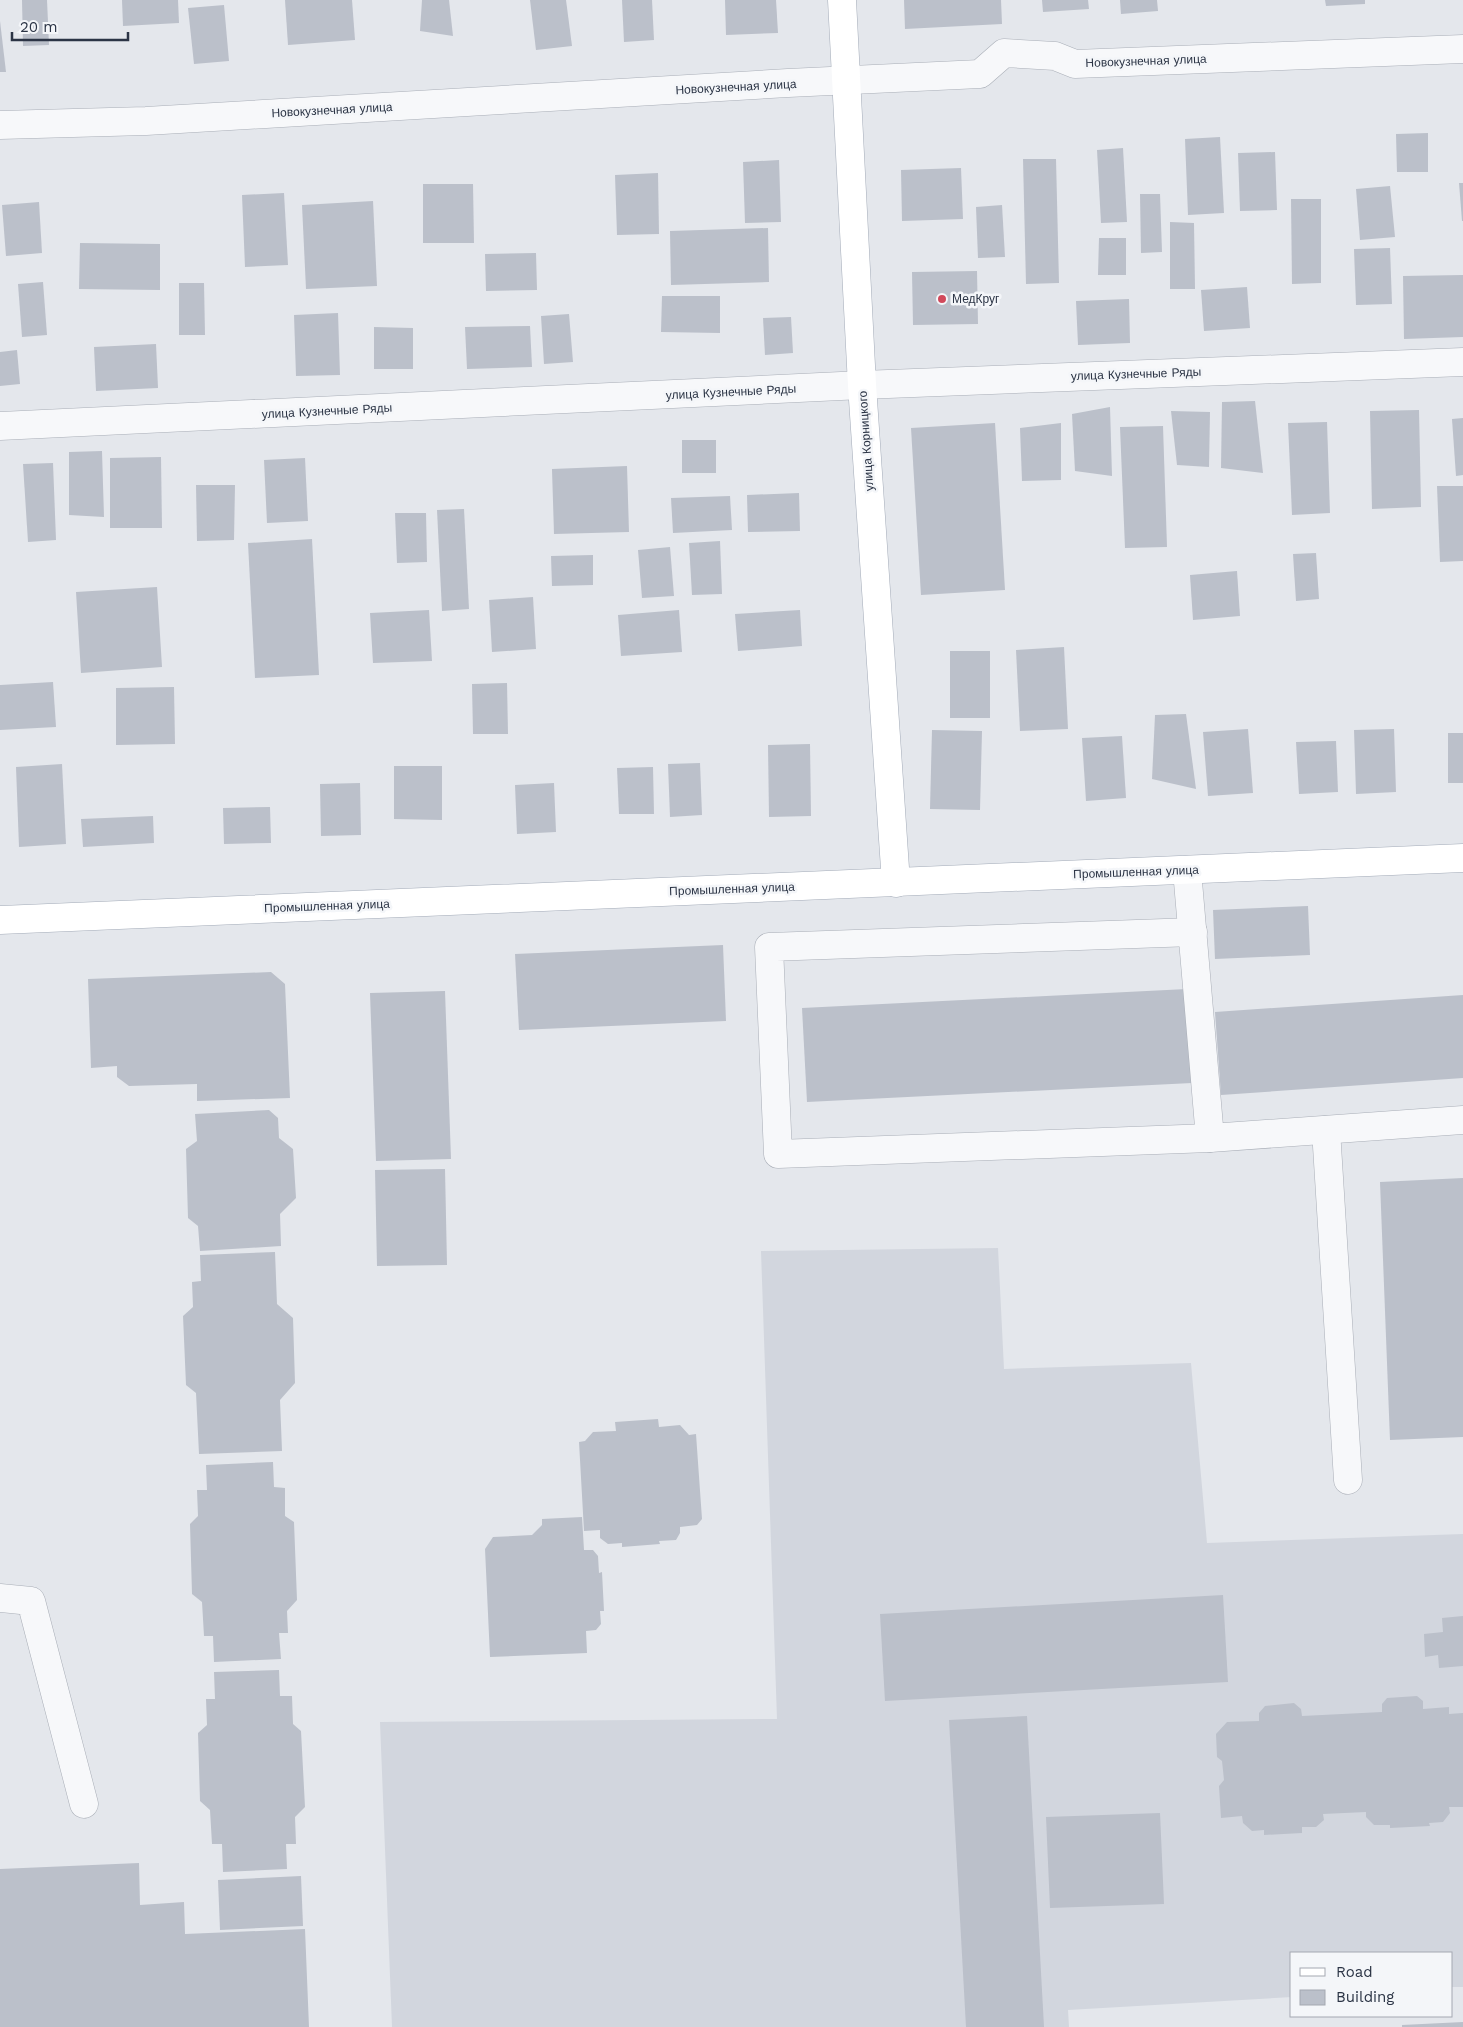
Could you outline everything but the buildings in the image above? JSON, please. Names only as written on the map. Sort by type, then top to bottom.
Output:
[{"type":"main road","name":"улица Корницкого","points":[[842,0],[862,385],[896,882]]},
{"type":"main road","name":"Промышленная улица","points":[[0,920],[1463,858]]},
{"type":"street","name":"Новокузнечная улица","points":[[0,125],[146,121],[980,74],[1004,53],[1054,56],[1075,64],[1463,49]]},
{"type":"street","name":"улица Кузнечные Ряды","points":[[0,426],[862,385],[1463,362]]},
{"type":"street","points":[[1187,870],[1210,1138]]},
{"type":"street","points":[[1192,932],[769,947],[778,1154],[1210,1138],[1463,1120]]},
{"type":"street","points":[[1326,1130],[1348,1480]]},
{"type":"street","points":[[0,1598],[30,1601],[84,1804]]},
{"type":"shaded area","points":[[998,1248],[1004,1369],[1191,1363],[1207,1543],[1463,1534],[1463,1987],[1453,1987],[1453,1952],[1290,1952],[1290,1997],[1068,2010],[1069,2027],[392,2027],[380,1722],[777,1719],[761,1251]]},
{"type":"place","name":"МедКруг","points":[[942,299]]}]
